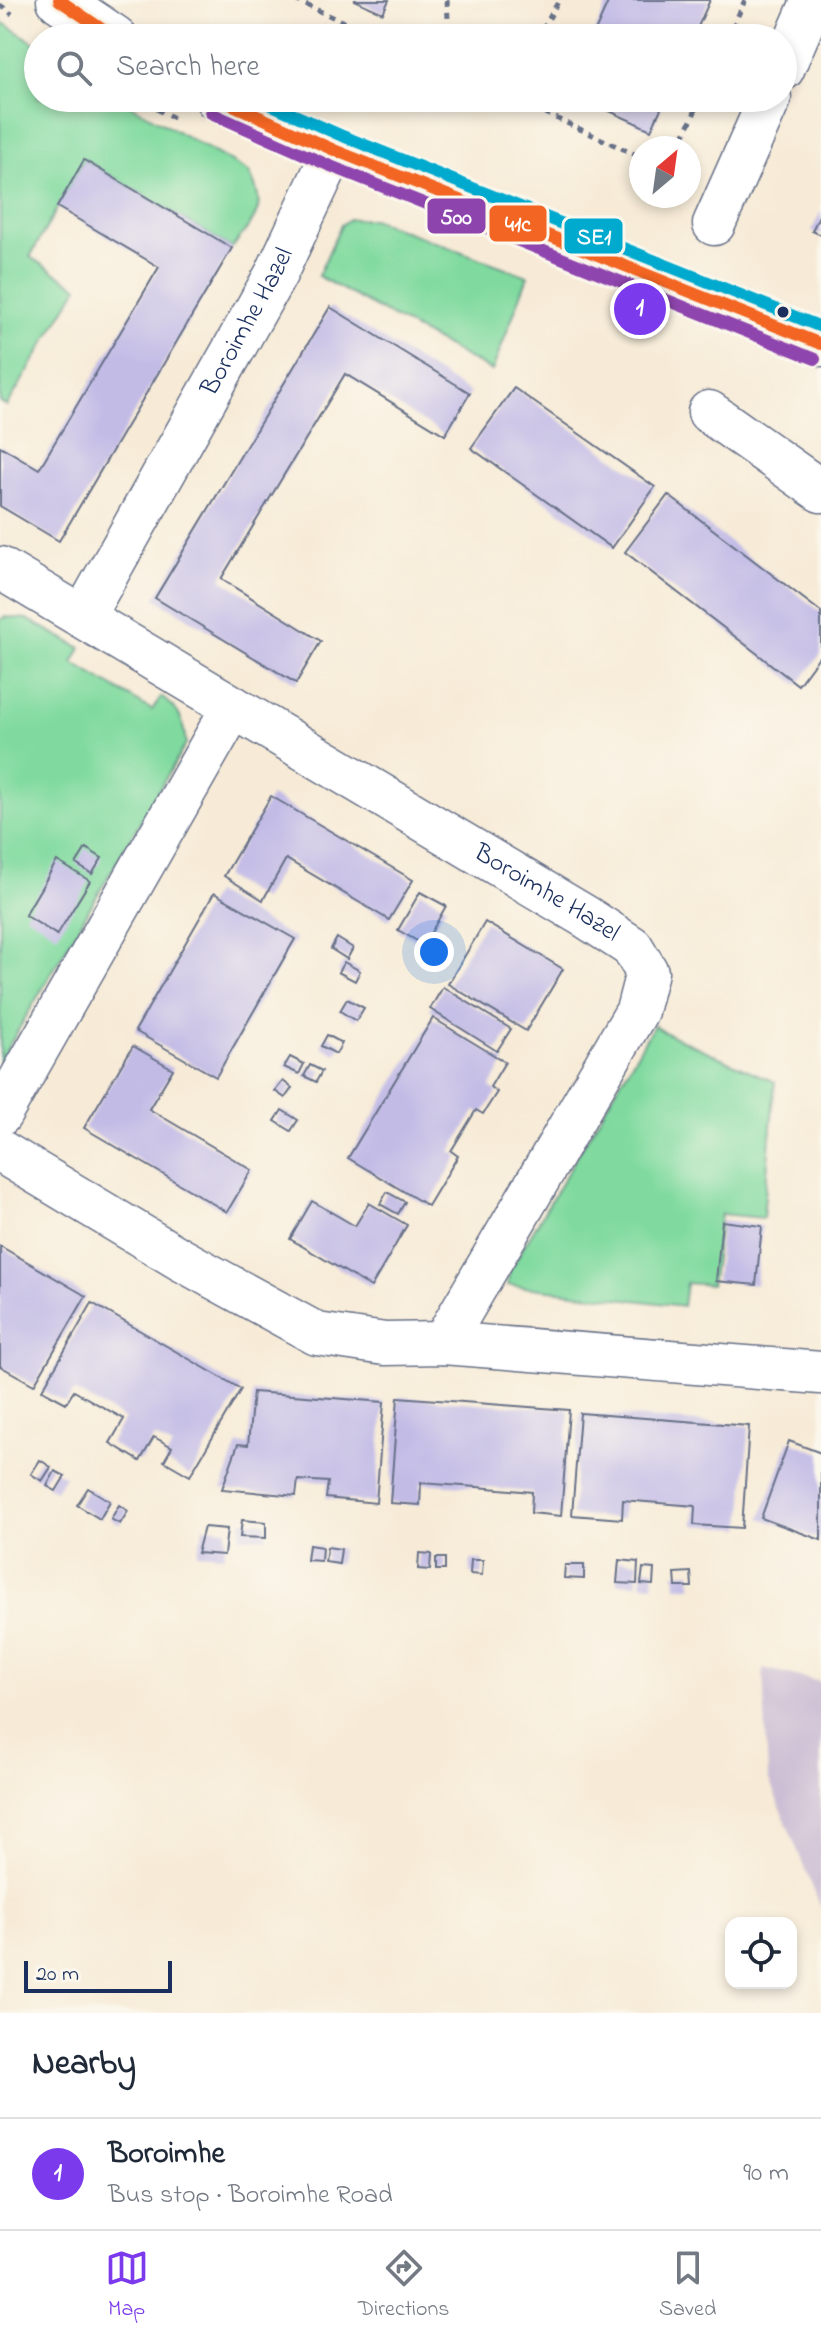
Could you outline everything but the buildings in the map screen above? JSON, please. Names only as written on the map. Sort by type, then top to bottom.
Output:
[{"type":"street","points":[[59,0],[94,24]]},
{"type":"street","points":[[797,37],[813,0]]},
{"type":"street","points":[[248,112],[334,150],[821,344]]},
{"type":"street","points":[[714,224],[764,112]]},
{"type":"street","name":"Boroimhe Hazel","points":[[83,617],[276,274],[334,150]]},
{"type":"street","points":[[709,412],[821,491]]},
{"type":"street","name":"Boroimhe Hazel","points":[[0,568],[586,917],[632,947],[647,972],[637,1011],[443,1343]]},
{"type":"street","points":[[0,1115],[233,707]]},
{"type":"street","points":[[0,1151],[180,1259],[317,1334],[385,1344],[443,1343],[821,1373]]},
{"type":"path","points":[[295,0],[348,24]]},
{"type":"path","points":[[447,0],[448,24]]},
{"type":"path","points":[[546,24],[559,0]]},
{"type":"path","points":[[734,24],[745,0]]},
{"type":"path","points":[[543,112],[629,152]]},
{"type":"path","points":[[684,136],[695,112]]},
{"type":"shaded area","points":[[763,1668],[821,1682],[821,1908],[768,1778]]},
{"type":"green space","points":[[0,21],[24,36],[24,112],[143,112],[249,172],[258,205],[253,220],[232,248],[84,160],[30,257],[78,287],[7,406],[0,402]]},
{"type":"green space","points":[[350,219],[372,219],[528,276],[492,371],[318,276],[341,225]]},
{"type":"green space","points":[[4,617],[27,619],[81,648],[73,663],[152,710],[161,697],[180,717],[186,744],[0,1061],[0,620]]},
{"type":"green space","points":[[654,1025],[775,1082],[763,1218],[721,1214],[711,1285],[686,1283],[683,1306],[507,1285],[510,1270]]},
{"type":"transit line","name":"41c","points":[[59,0],[94,24]]},
{"type":"transit line","name":"41c","points":[[248,112],[334,150],[821,344]]},
{"type":"transit line","name":"SE1","points":[[288,112],[821,327]]},
{"type":"transit line","name":"500","points":[[211,113],[328,165],[815,359]]},
{"type":"place","name":"Boroimhe","points":[[640,309]]}]
